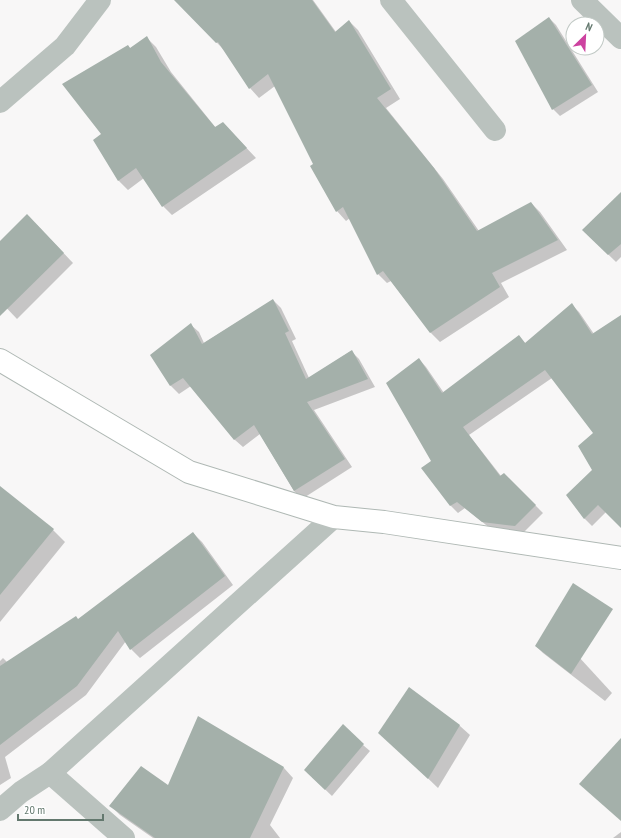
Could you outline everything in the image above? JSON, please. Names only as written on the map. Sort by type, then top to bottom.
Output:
[{"type":"street","points":[[0,102],[66,46],[100,0]]},
{"type":"street","points":[[391,0],[495,130]]},
{"type":"street","points":[[582,0],[621,38]]},
{"type":"street","points":[[0,360],[189,472],[334,517],[400,525],[621,558]]},
{"type":"street","points":[[0,810],[21,792],[50,773],[334,517]]},
{"type":"street","points":[[50,773],[124,838]]},
{"type":"building","points":[[174,0],[312,0],[335,32],[349,20],[391,89],[377,98],[434,168],[477,231],[531,202],[558,240],[492,273],[500,287],[430,333],[383,271],[377,275],[343,207],[336,212],[310,166],[313,164],[268,74],[249,89],[218,42],[216,43]]},
{"type":"building","points":[[549,17],[565,42],[565,56],[574,56],[592,85],[552,110],[515,41]]},
{"type":"building","points":[[147,36],[161,62],[215,127],[223,122],[247,148],[162,207],[136,168],[118,181],[93,140],[101,134],[62,84],[128,45],[130,48]]},
{"type":"building","points":[[621,192],[621,244],[608,255],[582,230]]},
{"type":"building","points":[[27,214],[64,253],[0,316],[0,241]]},
{"type":"building","points":[[273,299],[289,331],[285,333],[306,379],[352,350],[368,379],[307,402],[345,459],[294,491],[254,425],[234,440],[183,378],[170,386],[150,355],[191,323],[202,344]]},
{"type":"building","points":[[572,303],[592,334],[621,315],[621,528],[598,505],[584,519],[566,495],[592,470],[578,446],[593,433],[545,370],[463,427],[500,476],[504,473],[536,505],[515,526],[482,522],[457,502],[450,506],[421,468],[431,461],[386,383],[419,358],[442,393],[519,335],[525,343]]},
{"type":"building","points":[[0,486],[54,529],[0,595]]},
{"type":"building","points":[[193,532],[225,576],[130,650],[118,631],[77,686],[0,745],[0,666],[76,616],[78,619]]},
{"type":"building","points":[[573,583],[613,609],[571,674],[535,646]]},
{"type":"building","points":[[409,687],[460,725],[428,779],[378,733]]},
{"type":"building","points":[[198,716],[284,767],[250,838],[155,838],[109,806],[141,766],[168,785]]},
{"type":"building","points":[[343,724],[364,744],[325,790],[304,770]]},
{"type":"building","points":[[621,738],[621,821],[579,784]]}]
